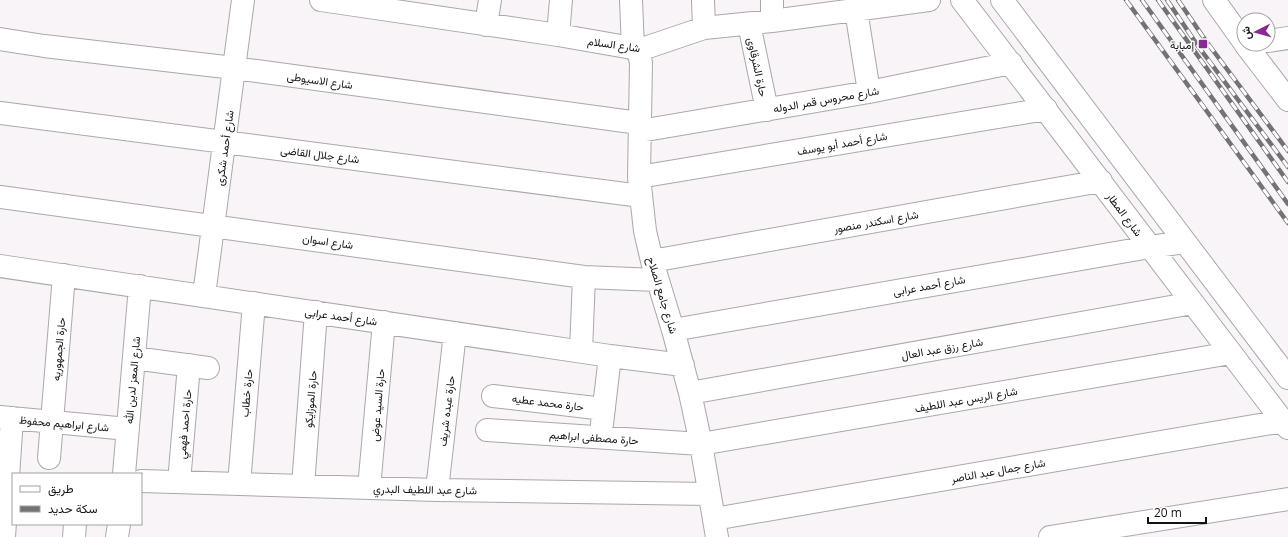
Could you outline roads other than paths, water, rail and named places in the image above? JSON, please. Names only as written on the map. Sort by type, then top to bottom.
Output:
[{"type":"street","name":"شارع أحمد شكرى","points":[[204,295],[243,0]]},
{"type":"street","name":"شارع السلام","points":[[321,0],[408,6],[486,25],[558,35],[636,49],[645,48],[704,28],[749,24],[929,0]]},
{"type":"street","points":[[486,25],[490,0]]},
{"type":"street","points":[[558,35],[561,0]]},
{"type":"street","name":"شارع جامع الصلاح","points":[[631,0],[636,49],[641,63],[639,127],[640,187],[645,230],[654,271],[673,330],[690,394],[701,444],[715,528]]},
{"type":"street","points":[[703,0],[704,28]]},
{"type":"street","points":[[772,0],[772,21]]},
{"type":"street","name":"شارع المطار","points":[[962,0],[1285,424]]},
{"type":"street","points":[[976,18],[1002,0],[1288,378]]},
{"type":"street","points":[[1214,0],[1236,30]]},
{"type":"street","points":[[856,10],[868,92]]},
{"type":"street","name":"حارة الشرقاوى","points":[[749,24],[767,110]]},
{"type":"street","points":[[1276,40],[1288,38]]},
{"type":"street","name":"شارع الاسيوطى","points":[[0,39],[52,47],[234,68],[639,127]]},
{"type":"street","points":[[1252,52],[1288,100]]},
{"type":"street","name":"شارع محروس قمر الدوله","points":[[639,127],[767,110],[868,92],[1011,63]]},
{"type":"street","name":"شارع أحمد أبو يوسف","points":[[640,187],[1046,109]]},
{"type":"street","name":"شارع جلال القاضى","points":[[0,113],[225,142],[640,187]]},
{"type":"street","name":"شارع اسكندر منصور","points":[[654,271],[1100,181]]},
{"type":"street","name":"شارع اسوان","points":[[0,197],[584,276],[654,271]]},
{"type":"street","name":"شارع أحمد عرابى","points":[[673,330],[1185,242]]},
{"type":"street","name":"شارع أحمد عرابى","points":[[0,266],[610,356],[683,365]]},
{"type":"street","name":"حارة الجمهوريه","points":[[49,458],[64,275]]},
{"type":"street","points":[[581,351],[584,276]]},
{"type":"street","name":"شارع المعز لدين الله","points":[[124,473],[140,286]]},
{"type":"street","name":"حارة خطاب","points":[[238,484],[254,303]]},
{"type":"street","name":"شارع رزق عبد العال","points":[[690,394],[1193,303]]},
{"type":"street","name":"حارة الموزايكو","points":[[303,486],[316,312]]},
{"type":"street","name":"حارة السيد عوض","points":[[369,488],[384,322]]},
{"type":"street","name":"حارة عبده شريف","points":[[437,490],[455,333]]},
{"type":"street","name":"شارع الريس عبد اللطيف","points":[[701,444],[1231,353]]},
{"type":"street","points":[[600,437],[610,356]]},
{"type":"street","name":"حارة احمد فهمي","points":[[134,358],[199,366],[179,482]]},
{"type":"street","name":"حارة محمد عطيه","points":[[493,396],[604,409]]},
{"type":"street","points":[[4,537],[6,418]]},
{"type":"street","name":"شارع ابراهيم محفوظ","points":[[6,418],[128,429]]},
{"type":"street","name":"شارع جمال عبد الناصر","points":[[715,528],[1285,424]]},
{"type":"street","name":"حارة مصطفى ابراهيم","points":[[487,430],[701,444]]},
{"type":"street","name":"شارع عبد اللطيف البدري","points":[[142,481],[437,490],[709,494]]},
{"type":"street","points":[[1050,537],[1288,498]]},
{"type":"street","points":[[74,537],[75,525]]},
{"type":"street","points":[[117,537],[118,525]]},
{"type":"railway","points":[[1126,0],[1288,223]]},
{"type":"railway","points":[[1142,0],[1288,204]]},
{"type":"railway","points":[[1158,0],[1288,182]]},
{"type":"railway","points":[[1167,0],[1198,46],[1288,167]]},
{"type":"railway","points":[[1178,0],[1206,41],[1288,151]]},
{"type":"place","name":"إمبابة","points":[[1203,44]]}]
